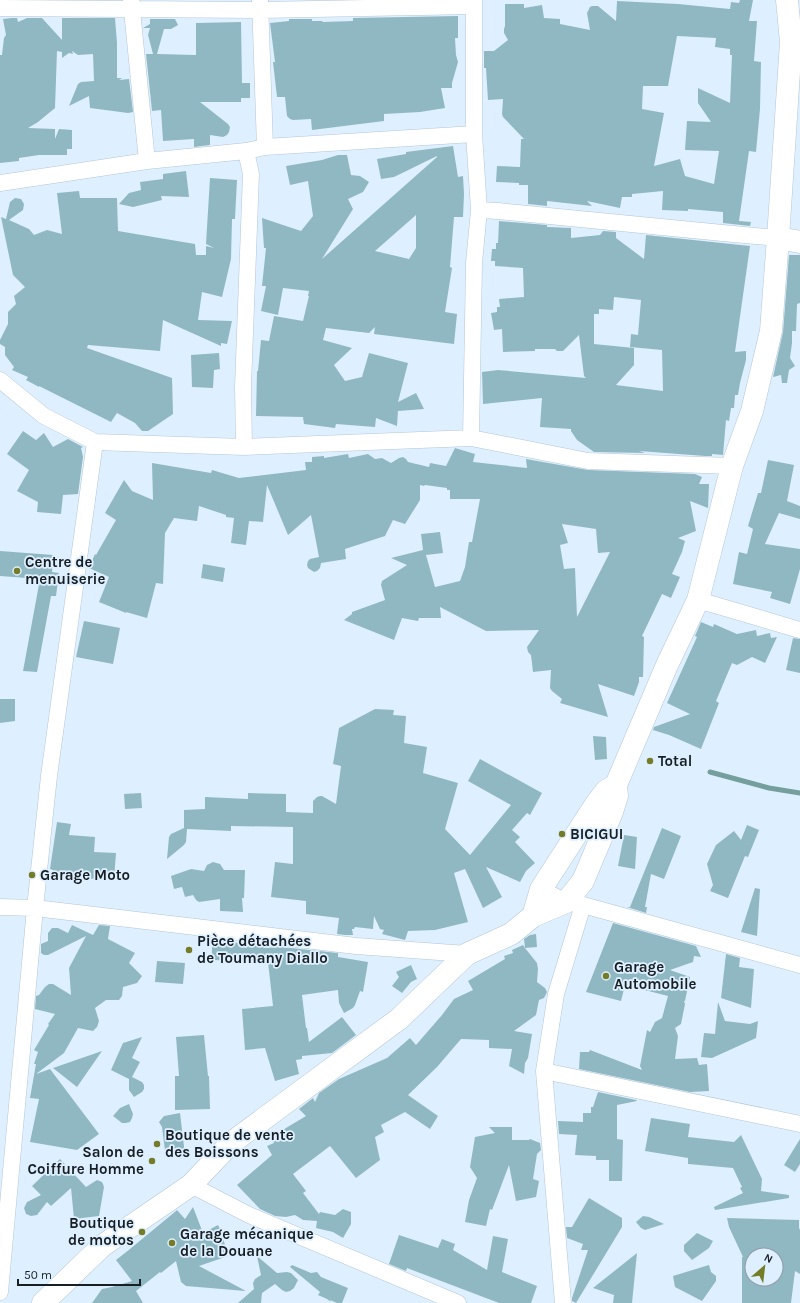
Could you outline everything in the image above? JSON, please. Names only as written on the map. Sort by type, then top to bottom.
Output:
[{"type":"main road","points":[[43,1303],[102,1246],[191,1185],[231,1143],[399,1019],[467,954],[511,934],[533,916],[574,904],[612,812],[617,796],[616,785],[667,665],[698,600],[732,466],[752,411],[770,331],[778,238],[791,42],[787,0]]},
{"type":"main road","points":[[778,238],[800,242]]},
{"type":"main road","points":[[533,916],[542,889],[596,804],[606,791],[616,785]]},
{"type":"street","points":[[0,8],[131,4],[260,5],[474,3],[474,134],[479,210],[474,263],[470,438]]},
{"type":"street","points":[[131,4],[147,161]]},
{"type":"street","points":[[260,5],[265,147]]},
{"type":"street","points":[[0,182],[147,161],[246,151],[265,147],[474,134]]},
{"type":"street","points":[[244,447],[243,386],[251,174],[246,151]]},
{"type":"street","points":[[479,210],[778,238]]},
{"type":"street","points":[[0,380],[44,416],[95,442],[244,447],[470,438],[588,461],[732,466]]},
{"type":"street","points":[[0,1292],[35,908],[49,776],[95,442]]},
{"type":"street","points":[[698,600],[800,630]]},
{"type":"street","points":[[542,889],[574,904],[800,965]]},
{"type":"street","points":[[564,1303],[544,1071],[556,994],[574,904]]},
{"type":"street","points":[[0,907],[35,908],[356,946],[467,954]]},
{"type":"street","points":[[544,1071],[800,1124]]},
{"type":"street","points":[[191,1185],[249,1215],[458,1303]]},
{"type":"building","points":[[740,0],[753,0],[749,21],[757,21],[754,61],[761,62],[760,109],[756,152],[749,151],[739,221],[751,222],[750,226],[723,223],[723,212],[688,209],[688,211],[662,210],[663,191],[632,194],[632,197],[622,197],[620,208],[587,201],[592,206],[547,201],[547,206],[528,204],[528,185],[496,182],[497,166],[520,167],[521,139],[524,139],[503,117],[503,99],[488,100],[486,68],[484,68],[484,51],[494,51],[508,40],[504,33],[505,4],[524,4],[524,8],[542,5],[544,18],[560,19],[560,24],[590,30],[587,13],[590,7],[598,6],[616,21],[617,1],[678,4],[730,9],[731,2],[739,3]],"holes":[[[677,36],[716,38],[715,47],[730,49],[730,55],[732,55],[730,103],[698,88],[698,103],[711,122],[687,121],[685,150],[719,151],[714,184],[685,176],[680,159],[654,166],[664,113],[642,109],[643,86],[668,86]]]},
{"type":"building","points":[[458,16],[458,38],[455,38],[458,62],[452,88],[441,88],[445,108],[420,112],[384,114],[384,121],[312,130],[311,119],[290,119],[287,116],[285,97],[277,97],[273,62],[275,62],[270,23],[289,21],[289,19],[312,19],[312,21],[323,22],[353,21],[353,18]]},
{"type":"building","points":[[17,18],[18,22],[27,18],[42,18],[62,40],[62,18],[115,18],[117,78],[122,78],[119,80],[129,79],[133,112],[128,113],[90,108],[89,96],[69,106],[78,84],[81,82],[94,81],[93,54],[78,55],[72,51],[73,54],[69,53],[62,58],[62,52],[57,51],[55,108],[28,128],[55,129],[55,139],[59,129],[72,130],[72,149],[67,149],[67,155],[39,155],[19,158],[19,161],[0,163],[0,55],[2,55],[4,38],[6,35],[3,19]]},
{"type":"building","points":[[150,19],[175,19],[178,25],[171,29],[164,29],[157,54],[196,55],[196,23],[241,22],[242,83],[250,83],[250,98],[241,98],[241,102],[200,102],[230,127],[227,135],[223,137],[210,135],[210,145],[194,147],[194,139],[163,141],[161,110],[152,111],[146,54],[153,54],[148,35],[150,28],[143,28],[150,24]]},
{"type":"building","points":[[453,146],[458,177],[463,176],[463,217],[454,217],[450,267],[452,268],[445,312],[457,314],[454,344],[374,334],[375,327],[369,333],[326,328],[323,340],[352,348],[334,365],[345,381],[362,377],[369,353],[408,363],[398,402],[416,393],[424,409],[398,411],[397,426],[376,418],[375,427],[336,424],[335,428],[304,424],[303,417],[256,416],[257,371],[261,340],[269,341],[274,316],[303,321],[309,296],[309,291],[283,288],[278,315],[261,311],[266,286],[262,286],[266,248],[264,248],[262,218],[301,231],[313,216],[308,181],[290,185],[286,166],[322,160],[338,155],[347,155],[351,175],[360,176],[369,182],[363,192],[348,199],[353,209],[322,259],[437,157],[394,177],[381,179],[377,159],[406,154],[406,152]],"holes":[[[416,215],[416,248],[409,259],[375,251]]]},
{"type":"building","points":[[186,171],[189,197],[161,196],[162,200],[133,207],[119,204],[129,193],[141,190],[140,182],[163,179],[163,174]]},
{"type":"building","points":[[210,178],[237,180],[235,219],[232,219],[231,259],[222,297],[202,292],[198,320],[232,321],[227,344],[221,343],[221,346],[163,320],[160,351],[88,345],[87,348],[172,378],[173,414],[148,431],[142,431],[135,423],[117,413],[111,422],[39,387],[26,380],[28,377],[12,370],[14,367],[5,355],[5,347],[0,344],[0,340],[8,324],[8,312],[16,304],[14,296],[25,287],[13,275],[1,217],[6,219],[10,202],[15,198],[21,199],[24,204],[23,210],[9,220],[29,229],[34,235],[47,230],[62,234],[57,193],[79,191],[80,198],[117,198],[118,231],[195,244],[196,255],[206,255],[206,246],[214,248],[206,244]]},
{"type":"building","points":[[499,221],[547,225],[547,227],[571,228],[571,238],[600,235],[603,231],[616,232],[616,238],[644,259],[646,235],[750,246],[735,352],[746,351],[746,360],[738,395],[735,395],[734,408],[731,408],[729,421],[726,420],[723,455],[712,454],[712,456],[705,456],[639,451],[645,453],[594,452],[577,440],[571,429],[540,427],[542,398],[483,404],[482,372],[498,370],[586,378],[584,376],[579,335],[563,351],[557,351],[555,349],[535,349],[535,351],[503,352],[502,329],[494,330],[491,313],[497,312],[497,307],[500,307],[499,299],[524,297],[523,268],[495,266],[495,261],[491,261],[492,249],[496,249],[496,243],[498,243]],"holes":[[[614,297],[641,300],[638,335],[631,334],[630,347],[662,350],[663,391],[616,385],[634,365],[634,348],[594,344],[594,314],[599,314],[599,309],[613,310]]]},
{"type":"building","points":[[789,255],[800,255],[800,303],[797,304],[796,331],[792,331],[790,358],[795,366],[789,370],[787,383],[782,383],[781,375],[773,377],[783,332]]},
{"type":"building","points":[[219,353],[220,369],[214,370],[213,388],[192,387],[191,355]]},
{"type":"building","points":[[23,431],[36,440],[44,433],[53,447],[68,439],[83,447],[81,448],[83,457],[78,494],[63,495],[61,514],[37,512],[38,502],[17,491],[29,470],[7,454]]},
{"type":"building","points":[[455,448],[475,454],[473,462],[527,468],[526,459],[588,470],[695,474],[702,477],[699,484],[709,484],[708,508],[690,501],[696,531],[678,538],[685,541],[682,552],[672,574],[680,577],[671,598],[662,594],[642,636],[644,637],[643,677],[639,677],[639,682],[634,696],[598,684],[608,717],[560,703],[562,699],[550,688],[551,670],[533,672],[531,655],[528,652],[527,647],[539,630],[486,631],[440,607],[441,618],[419,618],[418,621],[402,618],[394,640],[344,620],[352,614],[352,612],[385,600],[381,585],[382,581],[407,565],[391,558],[423,550],[421,534],[440,532],[443,553],[426,555],[435,587],[460,581],[465,567],[469,542],[472,542],[480,499],[450,499],[450,490],[447,490],[447,488],[420,485],[420,500],[405,524],[393,520],[385,536],[345,549],[346,559],[321,563],[320,568],[314,572],[308,568],[307,565],[310,559],[319,557],[311,515],[288,535],[267,485],[263,522],[249,521],[246,545],[231,543],[234,518],[226,517],[226,515],[199,506],[197,521],[174,518],[165,533],[163,584],[156,583],[147,618],[126,613],[99,602],[109,577],[89,568],[95,554],[96,555],[116,520],[105,513],[124,480],[132,491],[153,500],[152,463],[211,473],[212,470],[239,478],[306,470],[305,462],[312,462],[312,457],[324,456],[324,458],[348,454],[349,458],[368,454],[375,459],[382,458],[391,463],[403,457],[408,462],[429,467],[430,463],[446,466]],"holes":[[[562,524],[596,529],[598,553],[610,552],[577,617],[575,568],[564,569],[560,545],[568,543]]]},
{"type":"building","points":[[768,460],[794,465],[787,501],[800,506],[800,519],[779,513],[765,544],[800,549],[800,569],[790,604],[770,598],[772,592],[733,584],[739,552],[747,554],[753,529],[748,526],[758,493],[761,493]]},
{"type":"building","points":[[0,551],[53,555],[52,572],[59,573],[56,596],[51,596],[37,672],[23,671],[40,579],[0,576]]},
{"type":"building","points":[[203,564],[225,568],[223,582],[201,578]]},
{"type":"building","points":[[84,621],[120,628],[113,664],[76,657]]},
{"type":"building","points":[[701,622],[713,627],[714,624],[737,634],[756,630],[757,636],[770,633],[771,638],[777,637],[765,663],[752,657],[737,665],[732,663],[716,701],[719,703],[701,749],[669,735],[653,730],[654,727],[690,714],[667,703],[697,637],[695,636]]},
{"type":"building","points":[[793,638],[800,639],[800,673],[786,670]]},
{"type":"building","points":[[0,699],[15,699],[15,721],[0,723]]},
{"type":"building","points":[[375,709],[394,710],[393,715],[406,716],[404,743],[427,747],[423,773],[458,783],[445,829],[470,855],[511,805],[468,781],[480,759],[542,793],[530,815],[527,813],[512,830],[520,837],[515,842],[535,863],[526,871],[520,882],[486,867],[502,897],[483,908],[465,869],[454,873],[468,922],[435,930],[408,931],[405,940],[382,934],[384,930],[380,929],[374,916],[373,929],[355,927],[352,929],[353,935],[337,934],[339,918],[306,914],[306,901],[271,897],[275,862],[293,864],[293,827],[231,826],[231,831],[187,829],[186,842],[184,845],[167,859],[169,837],[171,834],[184,828],[184,810],[205,809],[205,797],[248,799],[248,793],[286,794],[286,812],[313,813],[313,801],[320,796],[336,804],[341,766],[333,764],[339,728]]},
{"type":"building","points":[[593,736],[606,737],[607,759],[595,760]]},
{"type":"building","points":[[141,793],[142,808],[125,809],[124,794]]},
{"type":"building","points":[[57,822],[71,824],[69,835],[95,837],[94,852],[116,853],[114,880],[65,877],[66,874],[53,872],[53,870],[50,869]]},
{"type":"building","points":[[747,825],[759,830],[748,857],[745,856],[728,898],[710,891],[713,885],[707,864],[716,845],[734,831],[741,840]]},
{"type":"building","points":[[662,828],[681,836],[664,879],[651,874],[645,907],[647,907],[646,913],[627,907],[630,907]]},
{"type":"building","points":[[624,835],[637,837],[635,869],[618,866]]},
{"type":"building","points":[[213,862],[220,864],[224,870],[245,870],[244,898],[242,898],[243,912],[220,911],[220,899],[199,902],[193,895],[185,897],[182,887],[174,889],[171,876],[191,869],[204,871],[207,865]]},
{"type":"building","points":[[755,888],[760,889],[757,936],[741,932]]},
{"type":"building","points":[[613,923],[696,946],[701,957],[694,956],[693,962],[670,970],[690,977],[684,1001],[685,1004],[681,1024],[675,1028],[678,1036],[675,1059],[697,1058],[699,1065],[707,1064],[709,1091],[690,1092],[579,1069],[580,1052],[589,1052],[590,1050],[642,1070],[640,1066],[647,1030],[650,1032],[655,1022],[662,1018],[668,996],[625,985],[621,1001],[586,992]]},
{"type":"building","points":[[72,925],[93,935],[99,925],[110,926],[108,939],[135,953],[129,963],[142,976],[137,983],[123,987],[122,996],[119,1000],[106,1000],[95,1008],[99,1021],[97,1027],[93,1031],[78,1028],[64,1053],[36,1074],[50,1069],[99,1134],[77,1150],[30,1142],[39,1099],[30,1098],[36,1064],[34,1064],[38,1052],[34,1050],[55,1014],[35,1009],[36,996],[39,995],[49,984],[53,984],[71,995],[69,968],[86,936],[48,955],[41,953],[41,944],[48,941],[48,933],[52,928],[58,928],[68,933]]},
{"type":"building","points":[[536,934],[537,947],[525,948],[524,939],[530,935]]},
{"type":"building","points":[[212,942],[250,943],[264,945],[264,948],[281,947],[338,953],[338,957],[368,962],[363,992],[360,991],[353,1008],[344,1013],[339,1003],[338,990],[302,995],[309,1042],[342,1017],[356,1035],[332,1053],[302,1056],[302,1059],[296,1060],[299,1074],[275,1081],[265,1048],[245,1050],[242,1009],[273,1006],[268,962],[212,960]]},
{"type":"building","points":[[523,945],[537,963],[537,982],[545,988],[547,992],[544,998],[539,1000],[536,1015],[514,1031],[532,1034],[524,1074],[509,1066],[512,1049],[489,1048],[489,1040],[461,1039],[437,1067],[408,1095],[438,1116],[430,1129],[405,1112],[381,1125],[384,1132],[375,1137],[380,1160],[356,1178],[330,1146],[293,1174],[306,1191],[303,1193],[319,1214],[320,1212],[335,1215],[343,1209],[351,1212],[351,1224],[343,1238],[333,1232],[316,1228],[317,1221],[303,1220],[295,1215],[286,1217],[275,1216],[260,1209],[237,1185],[272,1155],[267,1146],[274,1143],[271,1137],[306,1116],[299,1109],[313,1098],[315,1102],[319,1093],[339,1079],[387,1058],[410,1038],[416,1045],[454,999],[473,990],[468,981],[505,959],[504,956],[513,953],[512,950]]},
{"type":"building","points":[[726,954],[740,958],[739,967],[754,969],[751,1008],[721,998]]},
{"type":"building","points":[[157,961],[185,963],[183,984],[155,982]]},
{"type":"building","points":[[411,965],[417,979],[411,982],[402,993],[392,986],[399,977],[396,972]]},
{"type":"building","points":[[718,1002],[725,1021],[750,1024],[758,1021],[756,1038],[712,1058],[701,1057],[704,1033],[715,1034]]},
{"type":"building","points":[[204,1035],[209,1076],[210,1109],[175,1110],[175,1076],[179,1076],[176,1037]]},
{"type":"building","points":[[142,1037],[132,1058],[140,1062],[132,1077],[142,1082],[144,1089],[134,1097],[129,1090],[129,1079],[111,1070],[123,1043]]},
{"type":"building","points":[[102,1051],[77,1087],[53,1068]]},
{"type":"building","points":[[598,1092],[637,1101],[617,1105],[617,1139],[623,1140],[622,1181],[609,1181],[609,1160],[596,1160],[596,1156],[575,1155],[577,1135],[559,1134],[558,1121],[583,1122],[583,1113],[591,1113],[591,1107],[593,1107]]},
{"type":"building","points":[[129,1104],[133,1114],[132,1118],[130,1122],[122,1123],[113,1116],[120,1108]]},
{"type":"building","points":[[180,1113],[185,1155],[166,1158],[162,1127],[159,1122],[164,1116]]},
{"type":"building","points":[[651,1118],[690,1124],[688,1137],[734,1142],[741,1135],[762,1179],[761,1191],[789,1195],[789,1198],[715,1210],[714,1207],[743,1193],[740,1188],[742,1187],[733,1168],[688,1164],[688,1158],[645,1151]]},
{"type":"building","points":[[489,1127],[512,1127],[512,1140],[530,1139],[540,1143],[541,1150],[537,1154],[533,1179],[539,1181],[536,1197],[516,1201],[509,1165],[492,1210],[490,1209],[486,1226],[465,1222],[469,1200],[477,1178],[470,1167],[475,1137],[495,1133]]},
{"type":"building","points":[[800,1139],[800,1164],[795,1172],[784,1165]]},
{"type":"building","points":[[60,1159],[86,1187],[97,1180],[102,1182],[104,1187],[99,1216],[74,1219],[71,1188],[51,1206],[47,1202],[37,1215],[31,1216],[26,1214],[24,1208],[27,1202],[41,1195],[32,1186]]},
{"type":"building","points":[[589,1198],[622,1218],[622,1227],[576,1303],[572,1301],[572,1298],[588,1250],[581,1250],[583,1244],[567,1238],[566,1227],[572,1227]]},
{"type":"building","points":[[193,1207],[203,1233],[218,1225],[224,1237],[228,1256],[199,1266],[246,1291],[186,1286],[181,1282],[176,1261],[136,1291],[143,1303],[92,1303],[102,1289],[132,1281],[116,1260],[177,1210],[185,1219]]},
{"type":"building","points":[[643,1216],[649,1217],[664,1224],[645,1230],[636,1222]]},
{"type":"building","points":[[727,1218],[799,1220],[800,1274],[795,1271],[791,1303],[742,1303],[743,1257],[729,1227]]},
{"type":"building","points":[[697,1233],[713,1241],[709,1248],[692,1260],[684,1251],[684,1245]]},
{"type":"building","points":[[399,1235],[438,1248],[442,1239],[455,1244],[453,1250],[487,1270],[493,1236],[508,1239],[502,1272],[537,1286],[531,1303],[499,1303],[407,1268],[406,1271],[389,1264]]},
{"type":"building","points":[[637,1253],[632,1303],[613,1303],[614,1295],[593,1288]]},
{"type":"building","points":[[257,1256],[277,1273],[291,1273],[298,1280],[294,1288],[286,1292],[275,1284],[262,1293],[261,1303],[238,1303],[254,1289],[253,1283],[255,1279],[261,1275]]},
{"type":"building","points":[[292,1265],[311,1273],[317,1272],[321,1277],[348,1288],[342,1303],[337,1303],[330,1300],[331,1302],[318,1295],[320,1292],[290,1267]]},
{"type":"building","points":[[709,1265],[711,1272],[716,1276],[716,1281],[702,1301],[675,1287],[673,1276]]},
{"type":"waterway","points":[[710,772],[769,788],[800,793]]},
{"type":"place","name":"Centre de menuiserie","points":[[17,571]]},
{"type":"place","name":"Total","points":[[650,761]]},
{"type":"place","name":"BICIGUI","points":[[562,834]]},
{"type":"place","name":"Garage Moto","points":[[32,875]]},
{"type":"place","name":"Pièce détachées de Toumany Diallo","points":[[189,950]]},
{"type":"place","name":"Garage Automobile","points":[[606,976]]},
{"type":"place","name":"Boutique de vente des Boissons","points":[[157,1144]]},
{"type":"place","name":"Salon de Coiffure Homme","points":[[152,1161]]},
{"type":"place","name":"Boutique de motos","points":[[142,1232]]},
{"type":"place","name":"Garage mécanique de la Douane","points":[[172,1243]]}]
